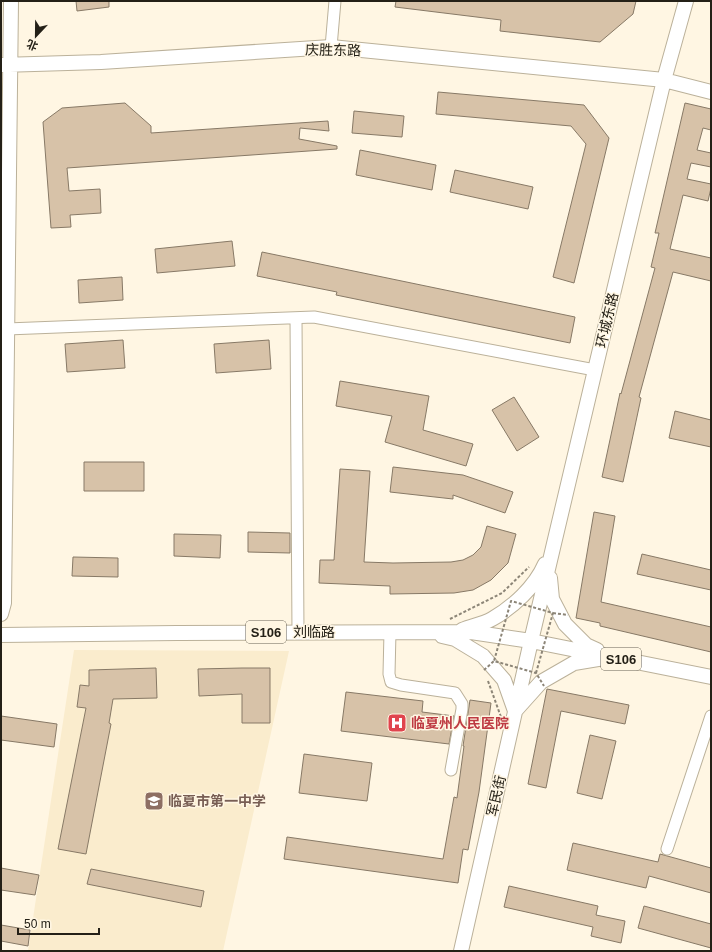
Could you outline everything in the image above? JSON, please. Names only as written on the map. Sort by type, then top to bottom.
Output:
[{"type":"main road","points":[[1,614],[4,603],[7,329],[6,65],[11,1]]},
{"type":"main road","name":"环城东路","points":[[531,641],[664,80],[686,1]]},
{"type":"main road","name":"庆胜东路","points":[[6,65],[101,62],[331,47],[664,80],[711,92]]},
{"type":"main road","points":[[424,632],[458,631],[491,620],[519,600],[541,574],[555,542]]},
{"type":"main road","points":[[555,542],[549,570],[552,599],[565,624],[586,644],[612,657]]},
{"type":"main road","name":"刘临路","points":[[1,635],[177,632],[470,632],[531,641]]},
{"type":"main road","points":[[424,632],[455,639],[483,656],[504,680],[515,710],[541,682],[574,663],[612,657]]},
{"type":"main road","name":"S106","points":[[531,641],[711,677]]},
{"type":"main road","name":"军民街","points":[[461,951],[531,641]]},
{"type":"street","points":[[331,47],[335,1]]},
{"type":"street","points":[[7,329],[314,317],[595,370]]},
{"type":"street","points":[[296,318],[298,632]]},
{"type":"street","points":[[390,632],[389,674],[391,682],[401,685],[455,693],[462,704],[451,770]]},
{"type":"street","points":[[667,849],[711,716]]},
{"type":"path","points":[[445,622],[502,593],[534,562]]},
{"type":"path","points":[[484,670],[494,661],[511,601],[553,613],[568,615],[571,621]]},
{"type":"path","points":[[536,673],[553,613]]},
{"type":"path","points":[[494,661],[536,673],[544,686]]},
{"type":"path","points":[[486,677],[501,719]]},
{"type":"shaded area","name":"临夏市第一中学","points":[[74,650],[289,651],[223,951],[28,951]]},
{"type":"building","points":[[76,1],[109,1],[109,7],[77,11]]},
{"type":"building","points":[[396,1],[636,1],[633,14],[600,42],[500,31],[501,20],[395,7]]},
{"type":"building","points":[[438,92],[584,105],[609,138],[574,283],[553,277],[586,144],[571,126],[436,114]]},
{"type":"building","points":[[125,103],[151,126],[151,133],[328,121],[329,131],[300,128],[299,139],[337,146],[337,149],[67,168],[69,191],[100,189],[101,213],[70,215],[71,227],[51,228],[43,122],[62,108]]},
{"type":"building","points":[[685,103],[711,109],[711,130],[703,128],[697,150],[711,153],[711,167],[691,163],[687,179],[711,184],[711,188],[708,201],[683,195],[670,249],[711,258],[711,281],[673,272],[639,397],[641,398],[623,482],[602,477],[620,393],[621,394],[655,268],[651,267],[659,233],[655,233]]},
{"type":"building","points":[[354,111],[404,116],[402,137],[352,133]]},
{"type":"building","points":[[360,150],[436,165],[432,190],[356,175]]},
{"type":"building","points":[[455,170],[533,187],[528,209],[450,192]]},
{"type":"building","points":[[232,241],[235,266],[157,273],[155,249]]},
{"type":"building","points":[[262,252],[575,317],[570,343],[336,295],[337,292],[257,276]]},
{"type":"building","points":[[122,277],[123,300],[79,303],[78,280]]},
{"type":"building","points":[[123,340],[125,368],[67,372],[65,344]]},
{"type":"building","points":[[269,340],[271,369],[216,373],[214,344]]},
{"type":"building","points":[[340,381],[429,396],[423,430],[473,444],[466,466],[385,442],[392,416],[336,406]]},
{"type":"building","points":[[514,397],[539,437],[517,451],[492,410]]},
{"type":"building","points":[[675,411],[711,420],[711,447],[669,438]]},
{"type":"building","points":[[84,462],[144,462],[144,491],[84,491]]},
{"type":"building","points":[[393,467],[463,475],[513,492],[505,513],[453,495],[453,499],[390,492]]},
{"type":"building","points":[[340,469],[370,471],[364,562],[451,562],[463,560],[473,555],[481,547],[487,526],[516,534],[508,563],[491,580],[473,590],[454,593],[390,594],[390,586],[319,583],[320,560],[334,560]]},
{"type":"building","points":[[594,512],[615,516],[601,602],[711,627],[711,652],[600,626],[600,623],[576,618]]},
{"type":"building","points":[[248,532],[290,533],[290,553],[248,552]]},
{"type":"building","points":[[174,534],[221,535],[220,558],[174,556]]},
{"type":"building","points":[[642,554],[711,570],[711,590],[637,574]]},
{"type":"building","points":[[73,557],[118,558],[118,577],[72,576]]},
{"type":"building","points":[[156,668],[157,698],[113,699],[109,723],[111,724],[86,854],[58,849],[86,708],[77,707],[80,685],[89,686],[89,670]]},
{"type":"building","points":[[270,668],[270,723],[242,723],[242,694],[199,696],[198,669]]},
{"type":"building","points":[[547,689],[629,705],[625,724],[561,711],[546,788],[528,784]]},
{"type":"building","name":"临夏州人民医院","points":[[346,692],[423,701],[422,712],[454,716],[449,744],[341,731]]},
{"type":"building","points":[[470,700],[491,703],[479,792],[468,850],[463,849],[458,883],[284,859],[287,837],[443,859],[454,797],[457,798]]},
{"type":"building","points":[[1,716],[57,724],[54,747],[1,740]]},
{"type":"building","points":[[590,735],[616,741],[602,799],[577,793]]},
{"type":"building","points":[[304,754],[372,763],[367,801],[299,793]]},
{"type":"building","points":[[573,843],[658,862],[660,854],[711,868],[711,893],[649,876],[646,888],[567,870]]},
{"type":"building","points":[[1,868],[39,875],[35,895],[1,890]]},
{"type":"building","points":[[91,869],[204,891],[201,907],[87,884]]},
{"type":"building","points":[[509,886],[598,906],[596,915],[625,921],[621,943],[591,936],[593,927],[504,907]]},
{"type":"building","points":[[644,906],[711,924],[711,948],[638,928]]},
{"type":"building","points":[[1,925],[30,930],[28,946],[1,941]]},
{"type":"place","name":"临夏州人民医院","points":[[397,723]]},
{"type":"place","name":"临夏市第一中学","points":[[154,801]]}]
